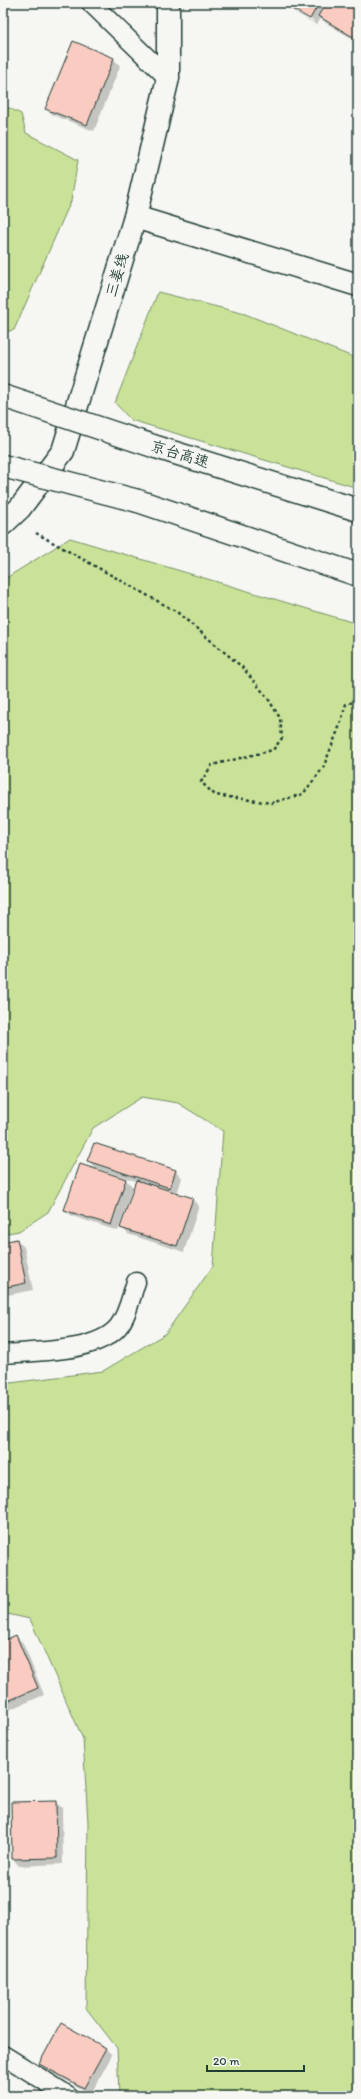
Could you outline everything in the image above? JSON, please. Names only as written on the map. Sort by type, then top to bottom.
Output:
[{"type":"main road","name":"三姜线","points":[[6,521],[20,508],[63,451],[135,217],[168,78],[168,3]]},
{"type":"main road","points":[[135,217],[358,285]]},
{"type":"main road","name":"京台高速","points":[[3,396],[156,447],[358,510]]},
{"type":"main road","points":[[3,466],[138,501],[358,575]]},
{"type":"lane","points":[[91,3],[168,78]]},
{"type":"lane","points":[[3,1354],[80,1347],[106,1338],[118,1327],[129,1306],[136,1282]]},
{"type":"lane","points":[[3,2055],[69,2096]]},
{"type":"path","points":[[6,521],[177,612],[242,667],[267,697],[280,718],[282,738],[273,750],[212,765],[202,782],[215,795],[271,803],[303,794],[323,768],[340,725],[346,704],[358,701]]},
{"type":"green space","points":[[3,105],[21,114],[26,133],[78,160],[71,201],[14,330],[3,332]]},
{"type":"green space","points":[[158,292],[245,314],[358,359],[358,488],[131,420],[115,403]]},
{"type":"green space","points":[[70,538],[358,624],[358,2096],[121,2096],[119,2094],[117,2048],[86,2008],[88,1822],[83,1739],[30,1619],[3,1613],[3,1384],[103,1371],[165,1334],[213,1266],[223,1131],[178,1103],[142,1097],[93,1128],[48,1212],[19,1231],[3,1234],[3,580]]},
{"type":"building","points":[[281,3],[319,3],[310,19]]},
{"type":"building","points":[[326,3],[358,3],[358,40],[318,16]]},
{"type":"building","points":[[73,41],[114,58],[87,125],[45,109]]},
{"type":"building","points":[[94,1143],[176,1170],[170,1188],[87,1161]]},
{"type":"building","points":[[80,1164],[126,1179],[111,1225],[64,1210]]},
{"type":"building","points":[[136,1180],[193,1198],[177,1246],[120,1228]]},
{"type":"building","points":[[17,1239],[26,1283],[3,1288],[3,1242]]},
{"type":"building","points":[[16,1635],[38,1688],[3,1703],[3,1641]]},
{"type":"building","points":[[56,1801],[57,1858],[12,1859],[11,1802]]},
{"type":"building","points":[[61,2023],[106,2048],[84,2088],[39,2064]]}]
